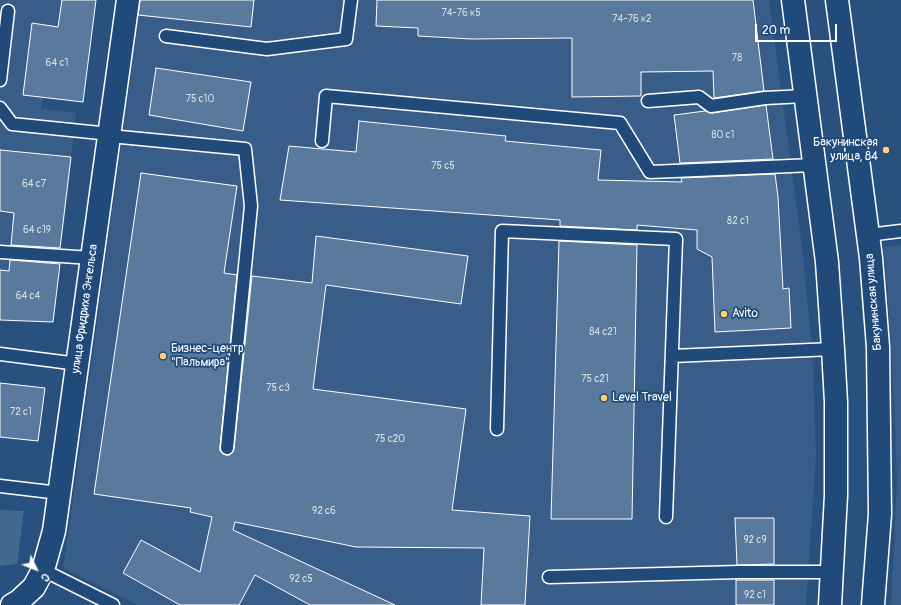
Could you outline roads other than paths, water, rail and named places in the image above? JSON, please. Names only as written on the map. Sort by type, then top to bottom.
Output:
[{"type":"main road","name":"улица Фридриха Энгельса","points":[[12,605],[19,601],[34,587],[43,570],[54,531],[128,0]]},
{"type":"main road","points":[[793,0],[827,262],[833,349],[836,402],[836,494],[830,605]]},
{"type":"main road","name":"Бакунинская улица","points":[[837,0],[868,235],[878,347],[880,514],[873,605]]},
{"type":"lane","points":[[166,36],[267,49],[346,39],[351,0]]},
{"type":"lane","points":[[0,80],[8,11]]},
{"type":"lane","points":[[322,141],[326,96],[620,123],[650,172],[745,170],[814,165]]},
{"type":"lane","points":[[648,101],[699,97],[711,106],[765,98],[805,96]]},
{"type":"lane","points":[[0,108],[12,124],[244,149],[251,206],[227,448]]},
{"type":"lane","points":[[497,429],[502,231],[676,239],[666,517]]},
{"type":"lane","points":[[868,235],[901,231]]},
{"type":"lane","points":[[0,252],[92,258]]},
{"type":"lane","points":[[672,356],[833,349]]},
{"type":"lane","points":[[0,354],[78,364]]},
{"type":"lane","points":[[0,486],[59,493]]},
{"type":"lane","points":[[43,570],[113,605]]},
{"type":"lane","points":[[549,577],[740,572],[832,572]]},
{"type":"place","name":"Бакунинская улица, 84","points":[[886,150]]},
{"type":"place","name":"Avito","points":[[724,314]]},
{"type":"place","name":"Бизнес-центр \"Пальмира\"","points":[[163,356]]},
{"type":"place","name":"Level Travel","points":[[604,398]]}]
